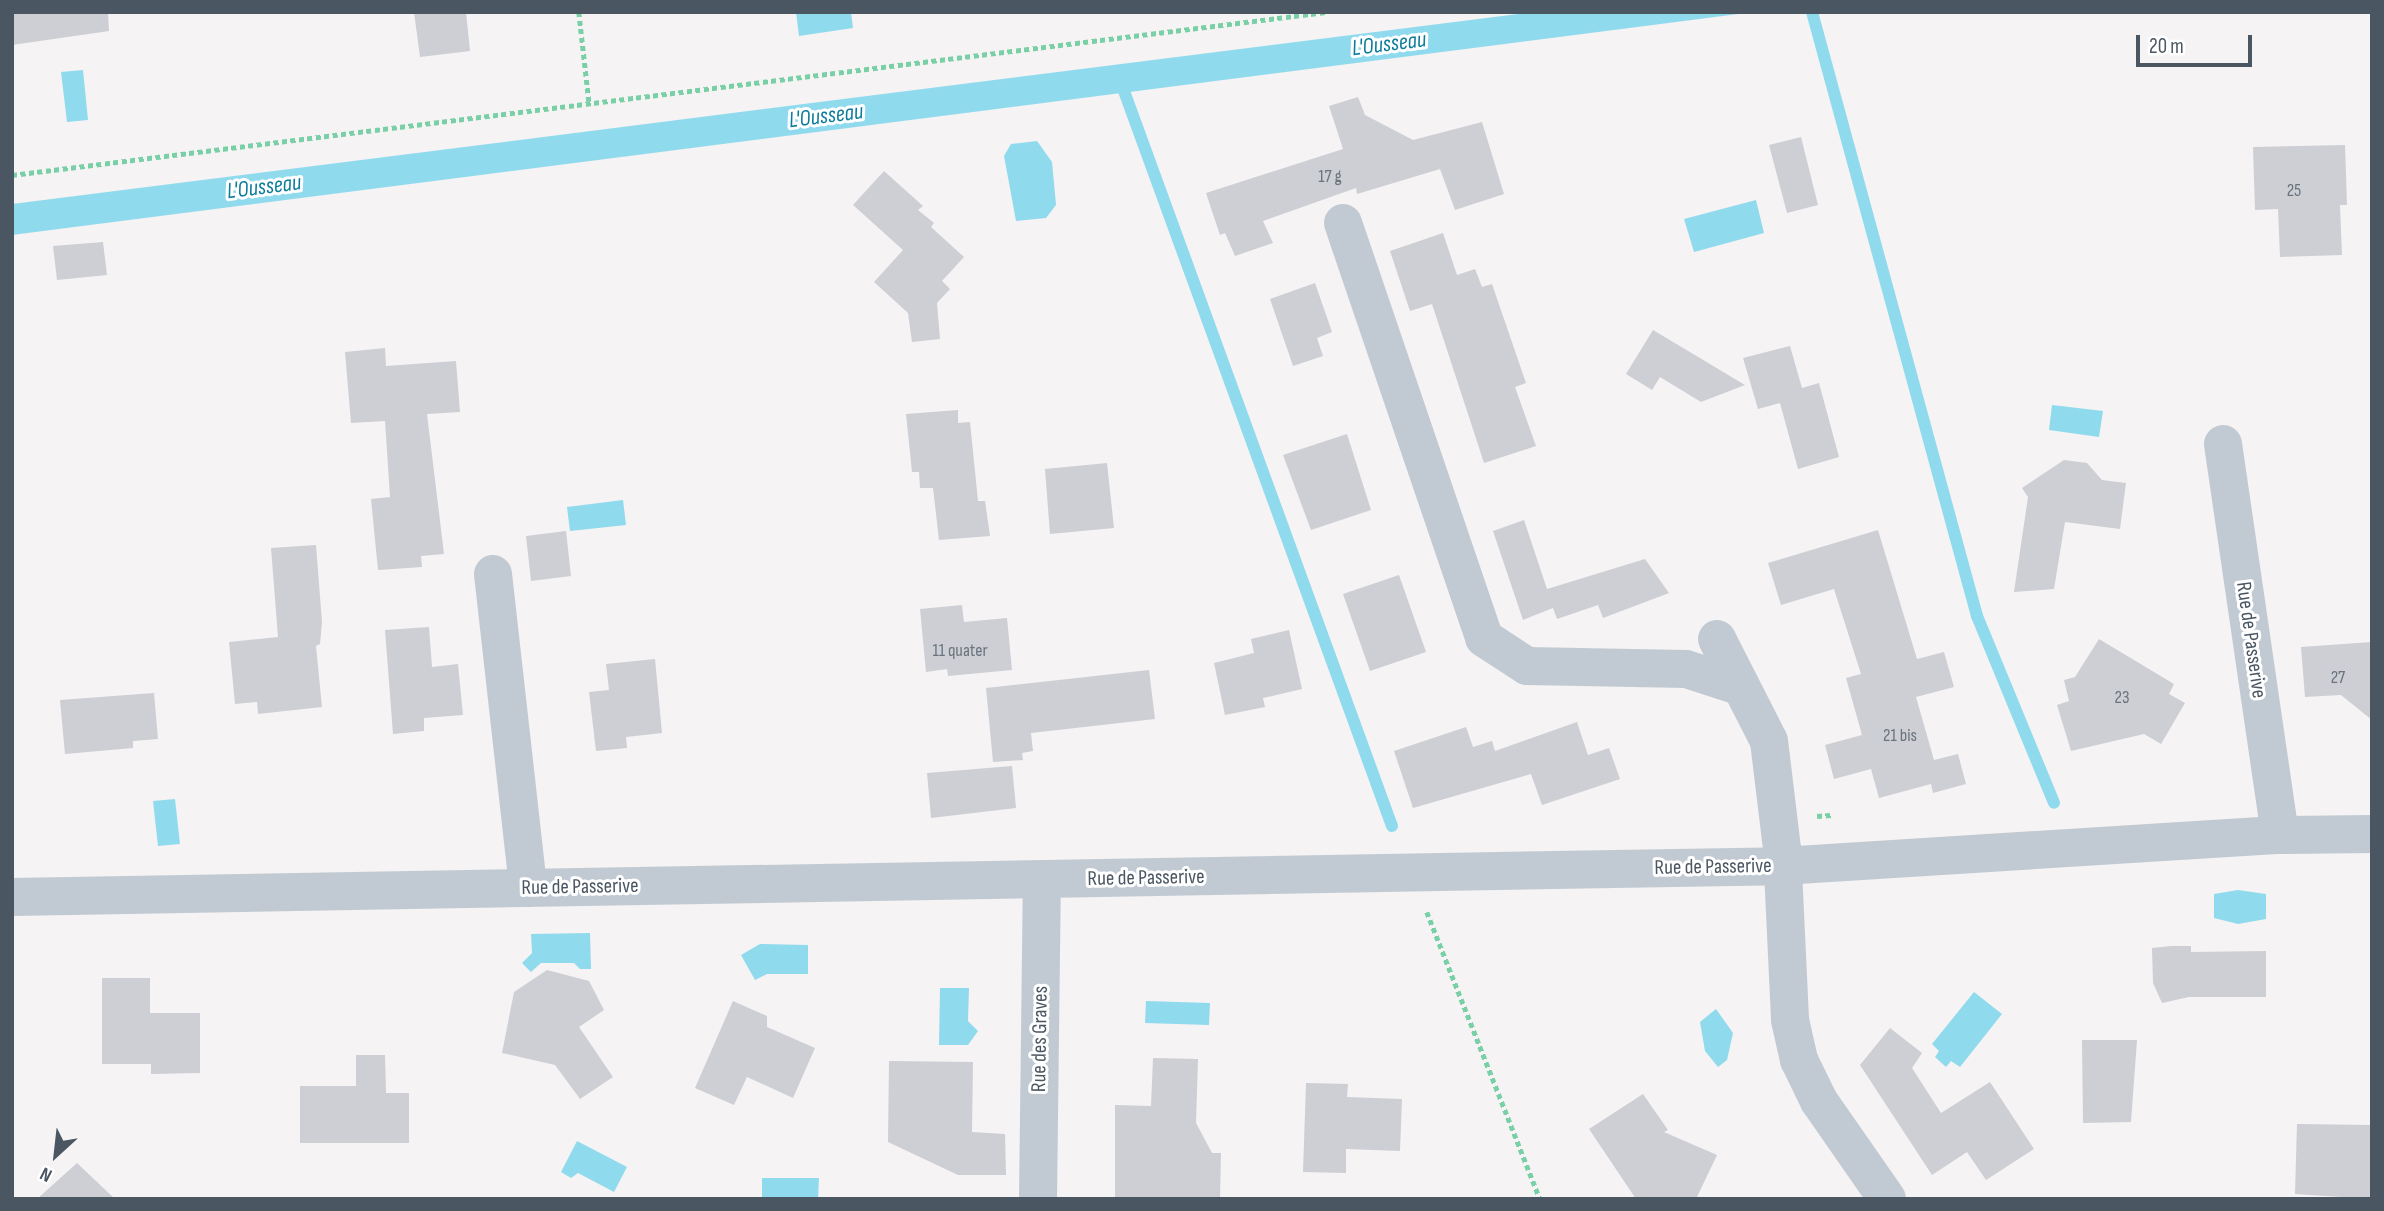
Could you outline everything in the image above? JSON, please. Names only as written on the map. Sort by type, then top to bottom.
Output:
[{"type":"street","points":[[1343,223],[1484,638],[1527,666],[1686,669],[1739,686]]},
{"type":"street","name":"Rue de Passerive","points":[[2223,444],[2280,835]]},
{"type":"street","points":[[493,574],[528,888]]},
{"type":"street","points":[[1717,639],[1769,741],[1782,866],[1790,1020],[1799,1060],[1819,1101],[1887,1199]]},
{"type":"street","name":"Rue de Passerive","points":[[12,897],[1782,866],[2280,835],[2372,834]]},
{"type":"street","name":"Rue des Graves","points":[[1038,1199],[1042,880]]},
{"type":"path","points":[[579,12],[589,102]]},
{"type":"path","points":[[12,175],[1326,12]]},
{"type":"path","points":[[1427,912],[1541,1199]]},
{"type":"water","points":[[796,12],[851,12],[853,28],[799,36]]},
{"type":"water","name":"L'Ousseau","points":[[1533,12],[1754,12],[12,235],[12,204]]},
{"type":"water","points":[[83,70],[88,120],[67,122],[61,72]]},
{"type":"water","points":[[1037,141],[1052,162],[1056,205],[1046,218],[1016,221],[1004,156],[1011,144]]},
{"type":"water","points":[[1756,200],[1764,233],[1694,252],[1684,219]]},
{"type":"water","points":[[2052,405],[2103,411],[2099,437],[2049,430]]},
{"type":"water","points":[[623,500],[626,525],[570,531],[567,507]]},
{"type":"water","points":[[175,799],[180,844],[158,846],[153,801]]},
{"type":"water","points":[[2238,890],[2266,894],[2266,919],[2238,924],[2214,918],[2214,894]]},
{"type":"water","points":[[590,933],[591,969],[580,969],[574,963],[541,963],[531,972],[522,963],[532,953],[531,934]]},
{"type":"water","points":[[760,944],[808,945],[808,974],[767,974],[755,980],[741,955]]},
{"type":"water","points":[[940,988],[969,988],[968,1021],[978,1031],[968,1045],[939,1045]]},
{"type":"water","points":[[1974,992],[2002,1014],[1960,1067],[1951,1061],[1946,1067],[1935,1057],[1939,1051],[1932,1044]]},
{"type":"water","points":[[1146,1001],[1210,1003],[1209,1025],[1145,1023]]},
{"type":"water","points":[[1716,1009],[1733,1033],[1727,1060],[1718,1067],[1705,1051],[1700,1022]]},
{"type":"water","points":[[577,1141],[627,1167],[614,1192],[578,1173],[571,1178],[561,1172]]},
{"type":"water","points":[[762,1178],[819,1178],[818,1199],[762,1199]]},
{"type":"building","points":[[12,12],[108,12],[109,31],[12,45]]},
{"type":"building","points":[[414,12],[466,12],[470,51],[420,57]]},
{"type":"building","points":[[1358,97],[1365,115],[1413,140],[1482,122],[1504,194],[1455,210],[1440,169],[1357,194],[1356,188],[1263,221],[1273,243],[1235,256],[1225,233],[1220,235],[1206,193],[1343,149],[1329,106]]},
{"type":"building","points":[[1801,137],[1818,205],[1787,213],[1769,145]]},
{"type":"building","points":[[2345,145],[2347,205],[2340,205],[2342,255],[2280,257],[2278,209],[2255,210],[2253,147]]},
{"type":"building","points":[[884,171],[923,206],[918,210],[934,223],[931,227],[964,257],[942,281],[950,289],[937,303],[940,339],[912,342],[908,313],[874,282],[903,250],[853,205]]},
{"type":"building","points":[[1443,233],[1457,275],[1475,269],[1482,287],[1492,284],[1526,383],[1515,387],[1536,446],[1484,463],[1432,304],[1410,311],[1390,251]]},
{"type":"building","points":[[103,242],[107,275],[57,280],[53,246]]},
{"type":"building","points":[[1315,283],[1332,332],[1317,338],[1323,356],[1293,366],[1270,299]]},
{"type":"building","points":[[1653,330],[1745,385],[1701,402],[1660,377],[1652,390],[1626,374]]},
{"type":"building","points":[[1790,346],[1802,388],[1819,383],[1839,457],[1798,469],[1780,403],[1758,409],[1743,358]]},
{"type":"building","points":[[385,348],[386,366],[456,361],[460,412],[427,414],[444,554],[421,556],[422,567],[378,570],[371,499],[390,497],[385,421],[351,423],[345,352]]},
{"type":"building","points":[[958,410],[958,423],[970,422],[978,501],[985,501],[990,536],[939,540],[933,488],[920,488],[919,472],[912,472],[906,414]]},
{"type":"building","points":[[1347,434],[1371,510],[1311,530],[1283,455]]},
{"type":"building","points":[[2064,460],[2087,463],[2102,480],[2126,483],[2120,529],[2065,522],[2054,589],[2014,592],[2028,497],[2022,488]]},
{"type":"building","points":[[1107,463],[1114,528],[1050,534],[1045,469]]},
{"type":"building","points":[[1524,520],[1547,589],[1645,559],[1669,593],[1603,618],[1598,605],[1557,619],[1553,608],[1523,620],[1493,531]]},
{"type":"building","points":[[1878,530],[1917,659],[1944,652],[1954,687],[1916,697],[1934,760],[1958,754],[1966,784],[1933,793],[1931,784],[1879,798],[1871,769],[1834,779],[1825,745],[1862,735],[1846,678],[1861,674],[1834,589],[1781,605],[1768,563]]},
{"type":"building","points":[[566,531],[571,576],[531,581],[526,536]]},
{"type":"building","points":[[316,545],[322,622],[320,644],[316,646],[322,707],[258,714],[257,702],[235,704],[229,642],[278,637],[271,548]]},
{"type":"building","points":[[1399,575],[1426,652],[1370,671],[1343,594]]},
{"type":"building","points":[[962,605],[964,622],[1007,618],[1012,670],[948,676],[947,669],[926,672],[920,609]]},
{"type":"building","points":[[429,627],[432,667],[458,664],[463,715],[424,718],[424,731],[393,734],[385,630]]},
{"type":"building","points":[[1289,630],[1302,689],[1263,698],[1265,707],[1225,715],[1214,663],[1254,653],[1251,639]]},
{"type":"building","points":[[2099,639],[2174,684],[2169,694],[2185,703],[2161,744],[2144,734],[2071,751],[2057,705],[2069,701],[2064,680],[2075,677]]},
{"type":"building","points":[[2372,642],[2372,720],[2341,695],[2305,697],[2301,647]]},
{"type":"building","points":[[655,659],[662,733],[626,737],[627,748],[596,751],[589,692],[609,690],[606,664]]},
{"type":"building","points":[[1149,670],[1155,719],[1031,733],[1033,751],[1022,753],[1023,760],[993,762],[986,688]]},
{"type":"building","points":[[154,693],[158,739],[133,741],[133,748],[65,754],[60,700]]},
{"type":"building","points":[[1577,722],[1588,755],[1609,748],[1620,779],[1542,805],[1531,774],[1413,808],[1394,751],[1466,727],[1473,747],[1492,741],[1495,751]]},
{"type":"building","points":[[1012,766],[1016,808],[931,818],[927,773]]},
{"type":"building","points":[[2191,946],[2191,952],[2266,951],[2266,997],[2189,997],[2162,1003],[2153,983],[2152,948]]},
{"type":"building","points":[[547,970],[589,981],[604,1010],[579,1027],[613,1077],[580,1099],[555,1065],[502,1053],[514,992]]},
{"type":"building","points":[[102,978],[150,978],[150,1013],[200,1013],[200,1073],[151,1074],[151,1064],[102,1064]]},
{"type":"building","points":[[733,1001],[767,1016],[767,1027],[815,1048],[793,1098],[747,1077],[734,1105],[695,1088]]},
{"type":"building","points":[[1890,1028],[1922,1053],[1912,1068],[1941,1113],[1990,1082],[2034,1149],[1986,1180],[1967,1152],[1932,1175],[1860,1065]]},
{"type":"building","points":[[2082,1040],[2137,1040],[2131,1122],[2083,1123]]},
{"type":"building","points":[[356,1055],[385,1055],[386,1093],[409,1093],[409,1143],[300,1143],[300,1086],[356,1086]]},
{"type":"building","points":[[1153,1058],[1198,1059],[1196,1123],[1212,1153],[1221,1153],[1220,1199],[1115,1199],[1115,1105],[1151,1106]]},
{"type":"building","points":[[889,1061],[973,1062],[972,1132],[1005,1134],[1006,1175],[958,1175],[888,1142]]},
{"type":"building","points":[[1306,1083],[1348,1084],[1347,1097],[1402,1099],[1400,1151],[1346,1149],[1346,1173],[1303,1172]]},
{"type":"building","points":[[1643,1094],[1668,1130],[1664,1132],[1717,1155],[1696,1199],[1636,1199],[1589,1129]]},
{"type":"building","points":[[2297,1124],[2372,1125],[2372,1199],[2295,1194]]},
{"type":"building","points":[[77,1163],[115,1199],[37,1199]]},
{"type":"waterway","points":[[1812,12],[1977,616],[2054,803]]},
{"type":"waterway","points":[[1120,80],[1392,826]]}]
